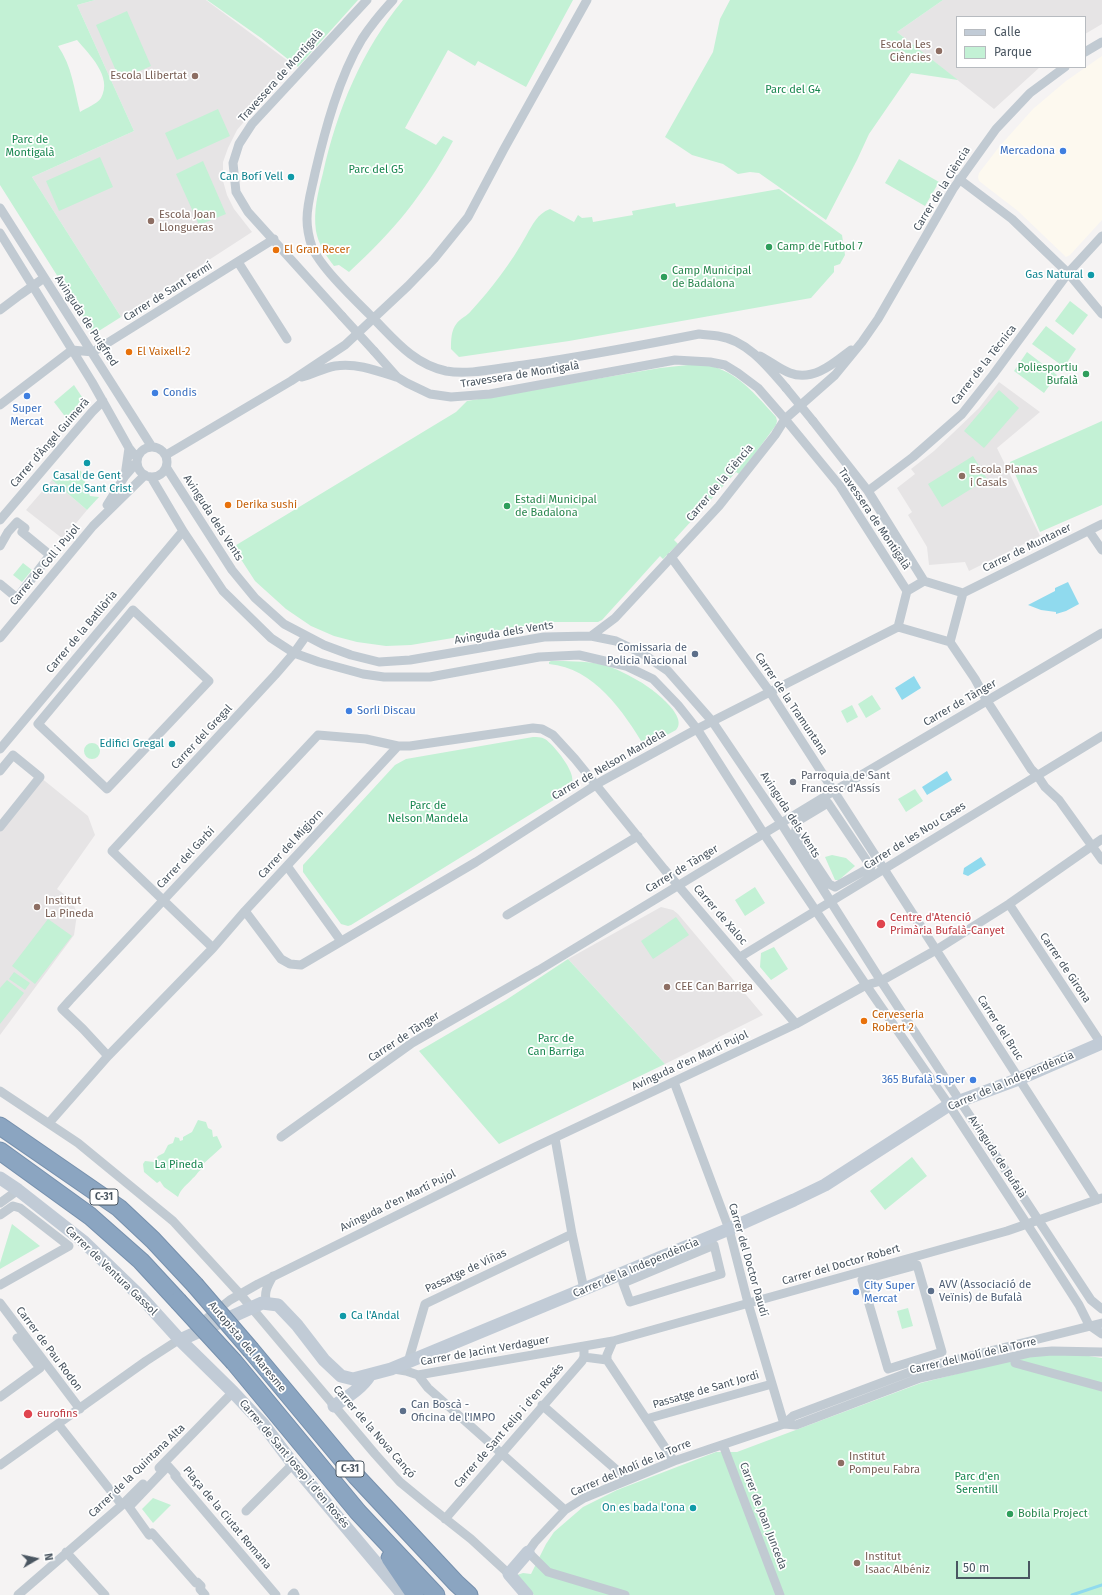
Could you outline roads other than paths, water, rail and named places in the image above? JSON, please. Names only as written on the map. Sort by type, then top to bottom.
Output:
[{"type":"highway","name":"Autopista del Maresme","points":[[0,1126],[119,1208],[153,1240],[250,1350],[356,1476],[469,1595]]},
{"type":"highway","name":"Autopista del Maresme","points":[[0,1151],[90,1216],[141,1261],[234,1362],[358,1512],[436,1595]]},
{"type":"highway","points":[[358,1512],[416,1595]]},
{"type":"highway","points":[[456,1583],[473,1595]]},
{"type":"street","name":"Travessera de Montigalà","points":[[367,0],[252,124],[239,144],[233,163],[236,192],[248,212],[274,239],[317,290],[397,377],[421,391],[441,397],[466,397],[675,360],[710,362],[725,365],[758,388],[785,418],[840,486],[908,590]]},
{"type":"street","name":"Travessera de Montigalà","points":[[393,0],[375,20],[362,40],[344,76],[317,165],[310,195],[307,218],[312,245],[320,261],[386,332],[412,356],[434,368],[455,372],[475,372],[538,363],[699,334],[719,336],[734,341],[755,354],[813,421],[868,491],[924,581]]},
{"type":"street","points":[[166,455],[291,381],[345,345],[408,286],[434,259],[468,217],[587,0]]},
{"type":"street","points":[[1086,51],[1102,42]]},
{"type":"street","name":"Carrer de la Ciència","points":[[591,636],[615,618],[719,506],[775,435],[785,418],[835,375],[862,342],[898,287],[959,179],[996,129],[1030,93],[1064,68]]},
{"type":"street","points":[[959,179],[1012,219],[1068,273],[1102,314]]},
{"type":"street","name":"Avinguda de Puigfred","points":[[0,208],[152,447]]},
{"type":"street","points":[[0,233],[103,401],[137,460],[138,468],[148,476],[223,591],[268,635],[294,653],[319,662],[362,674],[384,677],[430,677],[539,657],[579,655],[626,666],[653,679],[678,705],[697,728],[764,834],[866,985]]},
{"type":"street","name":"Carrer de la Tècnica","points":[[868,491],[913,457],[962,414],[993,376],[1068,273],[1102,236]]},
{"type":"street","name":"Carrer de Sant Fermí","points":[[92,352],[274,239]]},
{"type":"street","points":[[238,262],[286,339]]},
{"type":"street","points":[[0,310],[44,278]]},
{"type":"street","name":"Carrer de la Ciència","points":[[755,354],[788,372],[808,375],[821,371],[862,342]]},
{"type":"street","points":[[0,405],[72,350],[92,352]]},
{"type":"street","points":[[291,381],[334,366],[354,365],[368,367],[397,377]]},
{"type":"street","name":"Carrer d'Àngel Guimerà","points":[[1,516],[103,401]]},
{"type":"street","points":[[137,460],[143,450],[152,447],[160,449],[166,455],[166,467],[160,474],[148,476]]},
{"type":"street","name":"Carrer de Coll i Pujol","points":[[125,476],[129,448]]},
{"type":"street","name":"Carrer de Coll i Pujol","points":[[0,638],[93,526],[137,460]]},
{"type":"street","name":"Avinguda dels Vents","points":[[166,467],[232,570],[255,598],[284,624],[329,647],[351,655],[379,662],[410,660],[544,637],[591,636],[616,641],[642,654],[668,671],[712,721],[781,823],[881,981]]},
{"type":"street","name":"Carrer de Coll i Pujol","points":[[93,526],[148,476]]},
{"type":"street","points":[[0,546],[8,532],[17,522],[24,528],[22,532],[50,555],[17,598],[0,584]]},
{"type":"street","name":"Carrer de Muntaner","points":[[963,593],[1102,524]]},
{"type":"street","name":"Carrer de la Batllòria","points":[[2,743],[184,530]]},
{"type":"street","points":[[1089,531],[1102,550]]},
{"type":"street","name":"Carrer de la Tramuntana","points":[[671,557],[770,692],[883,870],[936,950]]},
{"type":"street","points":[[950,642],[963,593],[924,581],[908,590],[898,627],[950,642],[1031,769],[1045,787],[1059,800],[1091,847],[1102,860]]},
{"type":"street","points":[[133,610],[209,681],[107,789],[38,724],[133,610]]},
{"type":"street","name":"Carrer de Nelson Mandela","points":[[245,911],[281,959],[290,964],[301,965],[476,862],[597,784],[697,728],[898,627]]},
{"type":"street","name":"Carrer de Tànger","points":[[281,1137],[412,1043],[539,970],[834,791],[1102,633]]},
{"type":"street","name":"Carrer del Gregal","points":[[163,900],[112,851],[294,653],[306,636]]},
{"type":"street","points":[[398,746],[410,746],[533,728],[542,729],[553,735],[597,784]]},
{"type":"street","name":"Carrer del Garbí","points":[[108,1056],[62,1009],[163,900],[318,735],[366,739],[398,746]]},
{"type":"street","name":"Carrer de les Nou Cases","points":[[740,957],[1102,736]]},
{"type":"street","name":"Carrer del Migjorn","points":[[49,1123],[108,1056],[213,948],[245,911],[398,746]]},
{"type":"street","points":[[0,771],[13,755],[40,777],[0,827]]},
{"type":"street","name":"Carrer de Xaloc","points":[[597,784],[678,885],[796,1024]]},
{"type":"street","points":[[828,803],[871,867],[838,886],[831,886],[795,833],[798,821],[828,803]]},
{"type":"street","points":[[507,915],[638,836]]},
{"type":"street","name":"Avinguda d'en Martí Pujol","points":[[0,1465],[146,1361],[180,1340],[230,1300],[240,1294],[273,1276],[555,1138],[796,1024],[866,985],[881,981],[936,950],[1008,904],[1102,839]]},
{"type":"street","points":[[287,866],[341,941]]},
{"type":"street","points":[[163,900],[213,948]]},
{"type":"street","name":"Carrer de Girona","points":[[1008,904],[1102,1044]]},
{"type":"street","name":"Carrer del Bruc","points":[[936,950],[1019,1079],[1100,1199]]},
{"type":"street","name":"Avinguda de Bufalà","points":[[881,981],[1027,1224],[1079,1305],[1089,1325]]},
{"type":"street","name":"Avinguda de Bufalà","points":[[866,985],[955,1103],[1039,1220],[1091,1300],[1102,1309]]},
{"type":"street","name":"Carrer de la Independència","points":[[267,1303],[278,1305],[297,1325],[324,1360],[341,1376],[352,1379],[391,1369],[729,1229],[825,1185],[955,1103],[1019,1079],[1102,1044]]},
{"type":"street","name":"Carrer del Doctor Daudí","points":[[674,1082],[729,1229],[748,1303],[784,1424]]},
{"type":"street","name":"Carrer de la Nova Cançó","points":[[0,1091],[78,1143],[173,1221],[240,1294],[400,1482],[471,1539],[509,1574]]},
{"type":"street","points":[[555,1138],[572,1234],[584,1289]]},
{"type":"street","name":"Carrer de Ventura Gassol","points":[[0,1178],[18,1190],[83,1241],[142,1298],[180,1340]]},
{"type":"street","points":[[0,1203],[18,1190]]},
{"type":"street","name":"Carrer del Doctor Robert","points":[[584,1346],[613,1341],[1027,1224],[1100,1199]]},
{"type":"street","points":[[0,1215],[13,1206],[20,1208],[69,1246],[0,1285]]},
{"type":"street","name":"Passatge de Viñas","points":[[408,1362],[425,1304],[572,1234]]},
{"type":"street","points":[[714,1245],[720,1274],[630,1302],[623,1283],[707,1248],[714,1245]]},
{"type":"street","points":[[917,1265],[942,1352],[888,1369],[862,1280],[917,1265]]},
{"type":"street","points":[[180,1340],[262,1303],[267,1303],[265,1296],[266,1288],[273,1276]]},
{"type":"street","name":"Carrer de Pau Rodon","points":[[0,1303],[80,1409]]},
{"type":"street","points":[[0,1314],[40,1368],[0,1397]]},
{"type":"street","name":"Carrer del Molí de la Torre","points":[[784,1424],[793,1416],[918,1369],[1089,1325],[1102,1323]]},
{"type":"street","points":[[1089,1325],[1102,1334]]},
{"type":"street","name":"Carrer de Sant Josep i d'en Rosés","points":[[180,1340],[263,1424],[293,1464],[403,1595]]},
{"type":"street","points":[[613,1341],[607,1355],[607,1360],[674,1461]]},
{"type":"street","points":[[584,1346],[584,1357],[607,1360]]},
{"type":"street","name":"Carrer de Jacint Verdaguer","points":[[391,1369],[406,1371],[418,1375],[584,1346]]},
{"type":"street","name":"Carrer del Molí de la Torre","points":[[524,1557],[535,1542],[565,1510],[584,1498],[674,1461],[784,1424],[796,1425],[920,1378],[1029,1353],[1052,1351],[1102,1352]]},
{"type":"street","name":"Carrer de Sant Felip i d'en Rosés","points":[[445,1519],[584,1357]]},
{"type":"street","points":[[1015,1363],[1102,1388]]},
{"type":"street","points":[[334,1406],[353,1393],[370,1375]]},
{"type":"street","points":[[418,1375],[428,1388],[565,1510]]},
{"type":"street","name":"Passatge de Sant Jordi","points":[[646,1419],[772,1384]]},
{"type":"street","name":"Carrer de la Quintana Alta","points":[[18,1595],[122,1505],[233,1392]]},
{"type":"street","points":[[542,1405],[628,1480]]},
{"type":"street","points":[[58,1424],[122,1505]]},
{"type":"street","name":"Carrer de Joan Junceda","points":[[723,1444],[780,1595]]},
{"type":"street","points":[[246,1511],[293,1464]]},
{"type":"street","name":"Plaça de la Ciutat Romana","points":[[206,1595],[200,1589],[201,1586],[197,1582],[196,1583],[152,1533],[148,1535],[129,1508],[168,1466],[276,1595]]},
{"type":"street","points":[[66,1552],[105,1595]]},
{"type":"street","points":[[527,1595],[509,1574],[524,1557],[548,1572],[625,1595]]},
{"type":"street","points":[[292,1595],[294,1593],[295,1595]]},
{"type":"water","points":[[1068,582],[1079,604],[1066,611],[1056,614],[1056,612],[1041,610],[1028,605],[1055,591],[1055,588]]},
{"type":"water","points":[[914,676],[921,688],[902,700],[895,688]]},
{"type":"water","points":[[947,771],[952,780],[927,795],[922,787]]},
{"type":"water","points":[[981,857],[986,865],[968,876],[963,874],[964,868]]},
{"type":"waterway","points":[[1072,1595],[1102,1585]]},
{"type":"place","name":"Escola Les Ciències","points":[[939,51]]},
{"type":"place","name":"Escola Llibertat","points":[[195,76]]},
{"type":"place","name":"Mercadona","points":[[1063,151]]},
{"type":"place","name":"Can Bofí Vell","points":[[291,177]]},
{"type":"place","name":"Escola Joan Llongueras","points":[[151,221]]},
{"type":"place","name":"Camp de Futbol 7","points":[[769,247]]},
{"type":"place","name":"El Gran Recer","points":[[276,250]]},
{"type":"place","name":"Gas Natural","points":[[1091,275]]},
{"type":"place","name":"Camp Municipal de Badalona","points":[[664,277]]},
{"type":"place","name":"El Vaixell-2","points":[[129,352]]},
{"type":"place","name":"Poliesportiu Bufalà","points":[[1086,374]]},
{"type":"place","name":"Condis","points":[[155,393]]},
{"type":"place","name":"Super Mercat","points":[[27,396]]},
{"type":"place","name":"Casal de Gent Gran de Sant Crist","points":[[87,463]]},
{"type":"place","name":"Escola Planas i Casals","points":[[962,476]]},
{"type":"place","name":"Derika sushi","points":[[228,505]]},
{"type":"place","name":"Estadi Municipal de Badalona","points":[[507,506]]},
{"type":"place","name":"Comissaria de Policia Nacional","points":[[695,654]]},
{"type":"place","name":"Sorli Discau","points":[[349,711]]},
{"type":"place","name":"Edifici Gregal","points":[[172,744]]},
{"type":"place","name":"Parroquia de Sant Francesc d'Assís","points":[[793,782]]},
{"type":"place","name":"Institut La Pineda","points":[[37,907]]},
{"type":"place","name":"Centre d'Atenció Primària Bufalà-Canyet","points":[[881,924]]},
{"type":"place","name":"CEE Can Barriga","points":[[667,987]]},
{"type":"place","name":"Cerveseria Robert 2","points":[[864,1021]]},
{"type":"place","name":"365 Bufalà Super","points":[[973,1080]]},
{"type":"place","name":"AVV (Associació de Veïnis) de Bufalà","points":[[931,1291]]},
{"type":"place","name":"City Super Mercat","points":[[856,1292]]},
{"type":"place","name":"Ca l'Andal","points":[[343,1316]]},
{"type":"place","name":"Can Boscà - Oficina de l'IMPO","points":[[403,1411]]},
{"type":"place","name":"eurofins","points":[[28,1414]]},
{"type":"place","name":"Institut Pompeu Fabra","points":[[841,1463]]},
{"type":"place","name":"On es bada l'ona","points":[[693,1508]]},
{"type":"place","name":"Bobila Project","points":[[1010,1514]]},
{"type":"place","name":"Institut Isaac Albéniz","points":[[857,1563]]},
{"type":"park label","name":"Parc del G4","points":[[793,90]]},
{"type":"park label","name":"Parc de Montigalà","points":[[30,146]]},
{"type":"park label","name":"Parc del G5","points":[[376,170]]},
{"type":"park label","name":"Parc de Nelson Mandela","points":[[428,812]]},
{"type":"park label","name":"Parc de Can Barriga","points":[[556,1045]]},
{"type":"park label","name":"La Pineda","points":[[179,1165]]},
{"type":"park label","name":"Parc d'en Serentill","points":[[977,1483]]}]
